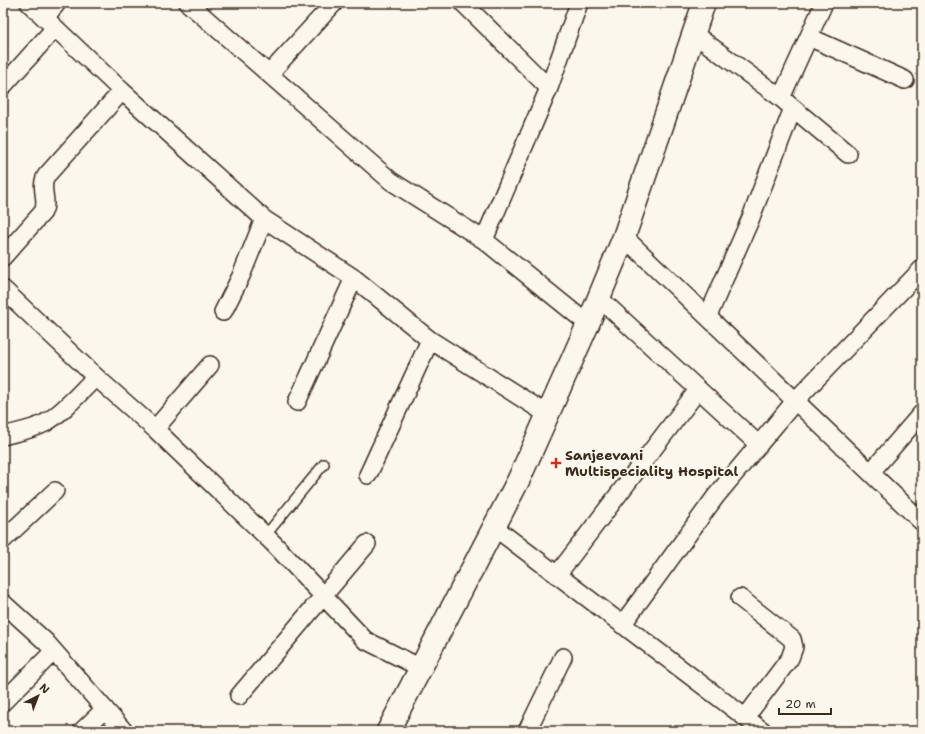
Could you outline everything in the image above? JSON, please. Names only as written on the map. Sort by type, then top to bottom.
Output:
[{"type":"street","points":[[29,3],[122,91],[264,219],[354,278],[430,340],[547,414]]},
{"type":"street","points":[[3,86],[50,23],[57,3]]},
{"type":"street","points":[[188,3],[391,181],[484,240],[588,324]]},
{"type":"street","points":[[269,74],[334,3]]},
{"type":"street","points":[[463,3],[549,88]]},
{"type":"street","points":[[484,240],[549,88],[578,3]]},
{"type":"street","points":[[388,731],[519,479],[588,324],[624,237],[704,3]]},
{"type":"street","points":[[708,316],[750,220],[809,37],[824,3]]},
{"type":"street","points":[[694,34],[787,103],[848,154]]},
{"type":"street","points":[[809,37],[906,80]]},
{"type":"street","points":[[3,257],[43,212],[46,206],[43,182],[46,176],[122,91]]},
{"type":"street","points":[[222,312],[242,276],[264,219]]},
{"type":"street","points":[[624,237],[922,522]]},
{"type":"street","points":[[622,625],[716,496],[796,400],[922,269]]},
{"type":"street","points":[[297,402],[354,278]]},
{"type":"street","points":[[3,289],[96,377],[155,429],[265,536],[366,640],[420,668]]},
{"type":"street","points":[[599,298],[759,445]]},
{"type":"street","points":[[368,475],[430,340]]},
{"type":"street","points":[[155,429],[210,365]]},
{"type":"street","points":[[3,436],[30,429],[57,415],[96,377]]},
{"type":"street","points":[[557,575],[698,390]]},
{"type":"street","points":[[870,472],[922,413]]},
{"type":"street","points":[[3,540],[55,491]]},
{"type":"street","points":[[494,527],[763,731]]},
{"type":"street","points":[[239,696],[324,597],[367,544]]},
{"type":"street","points":[[740,598],[792,639],[794,647],[790,658],[745,718]]},
{"type":"street","points":[[3,603],[54,650],[124,731]]},
{"type":"street","points":[[3,702],[54,650]]},
{"type":"street","points":[[527,731],[563,656]]},
{"type":"street","points":[[82,731],[105,709]]},
{"type":"lane","points":[[265,536],[324,464]]},
{"type":"place","name":"Sanjeevani Multispeciality Hospital","points":[[556,463]]}]
